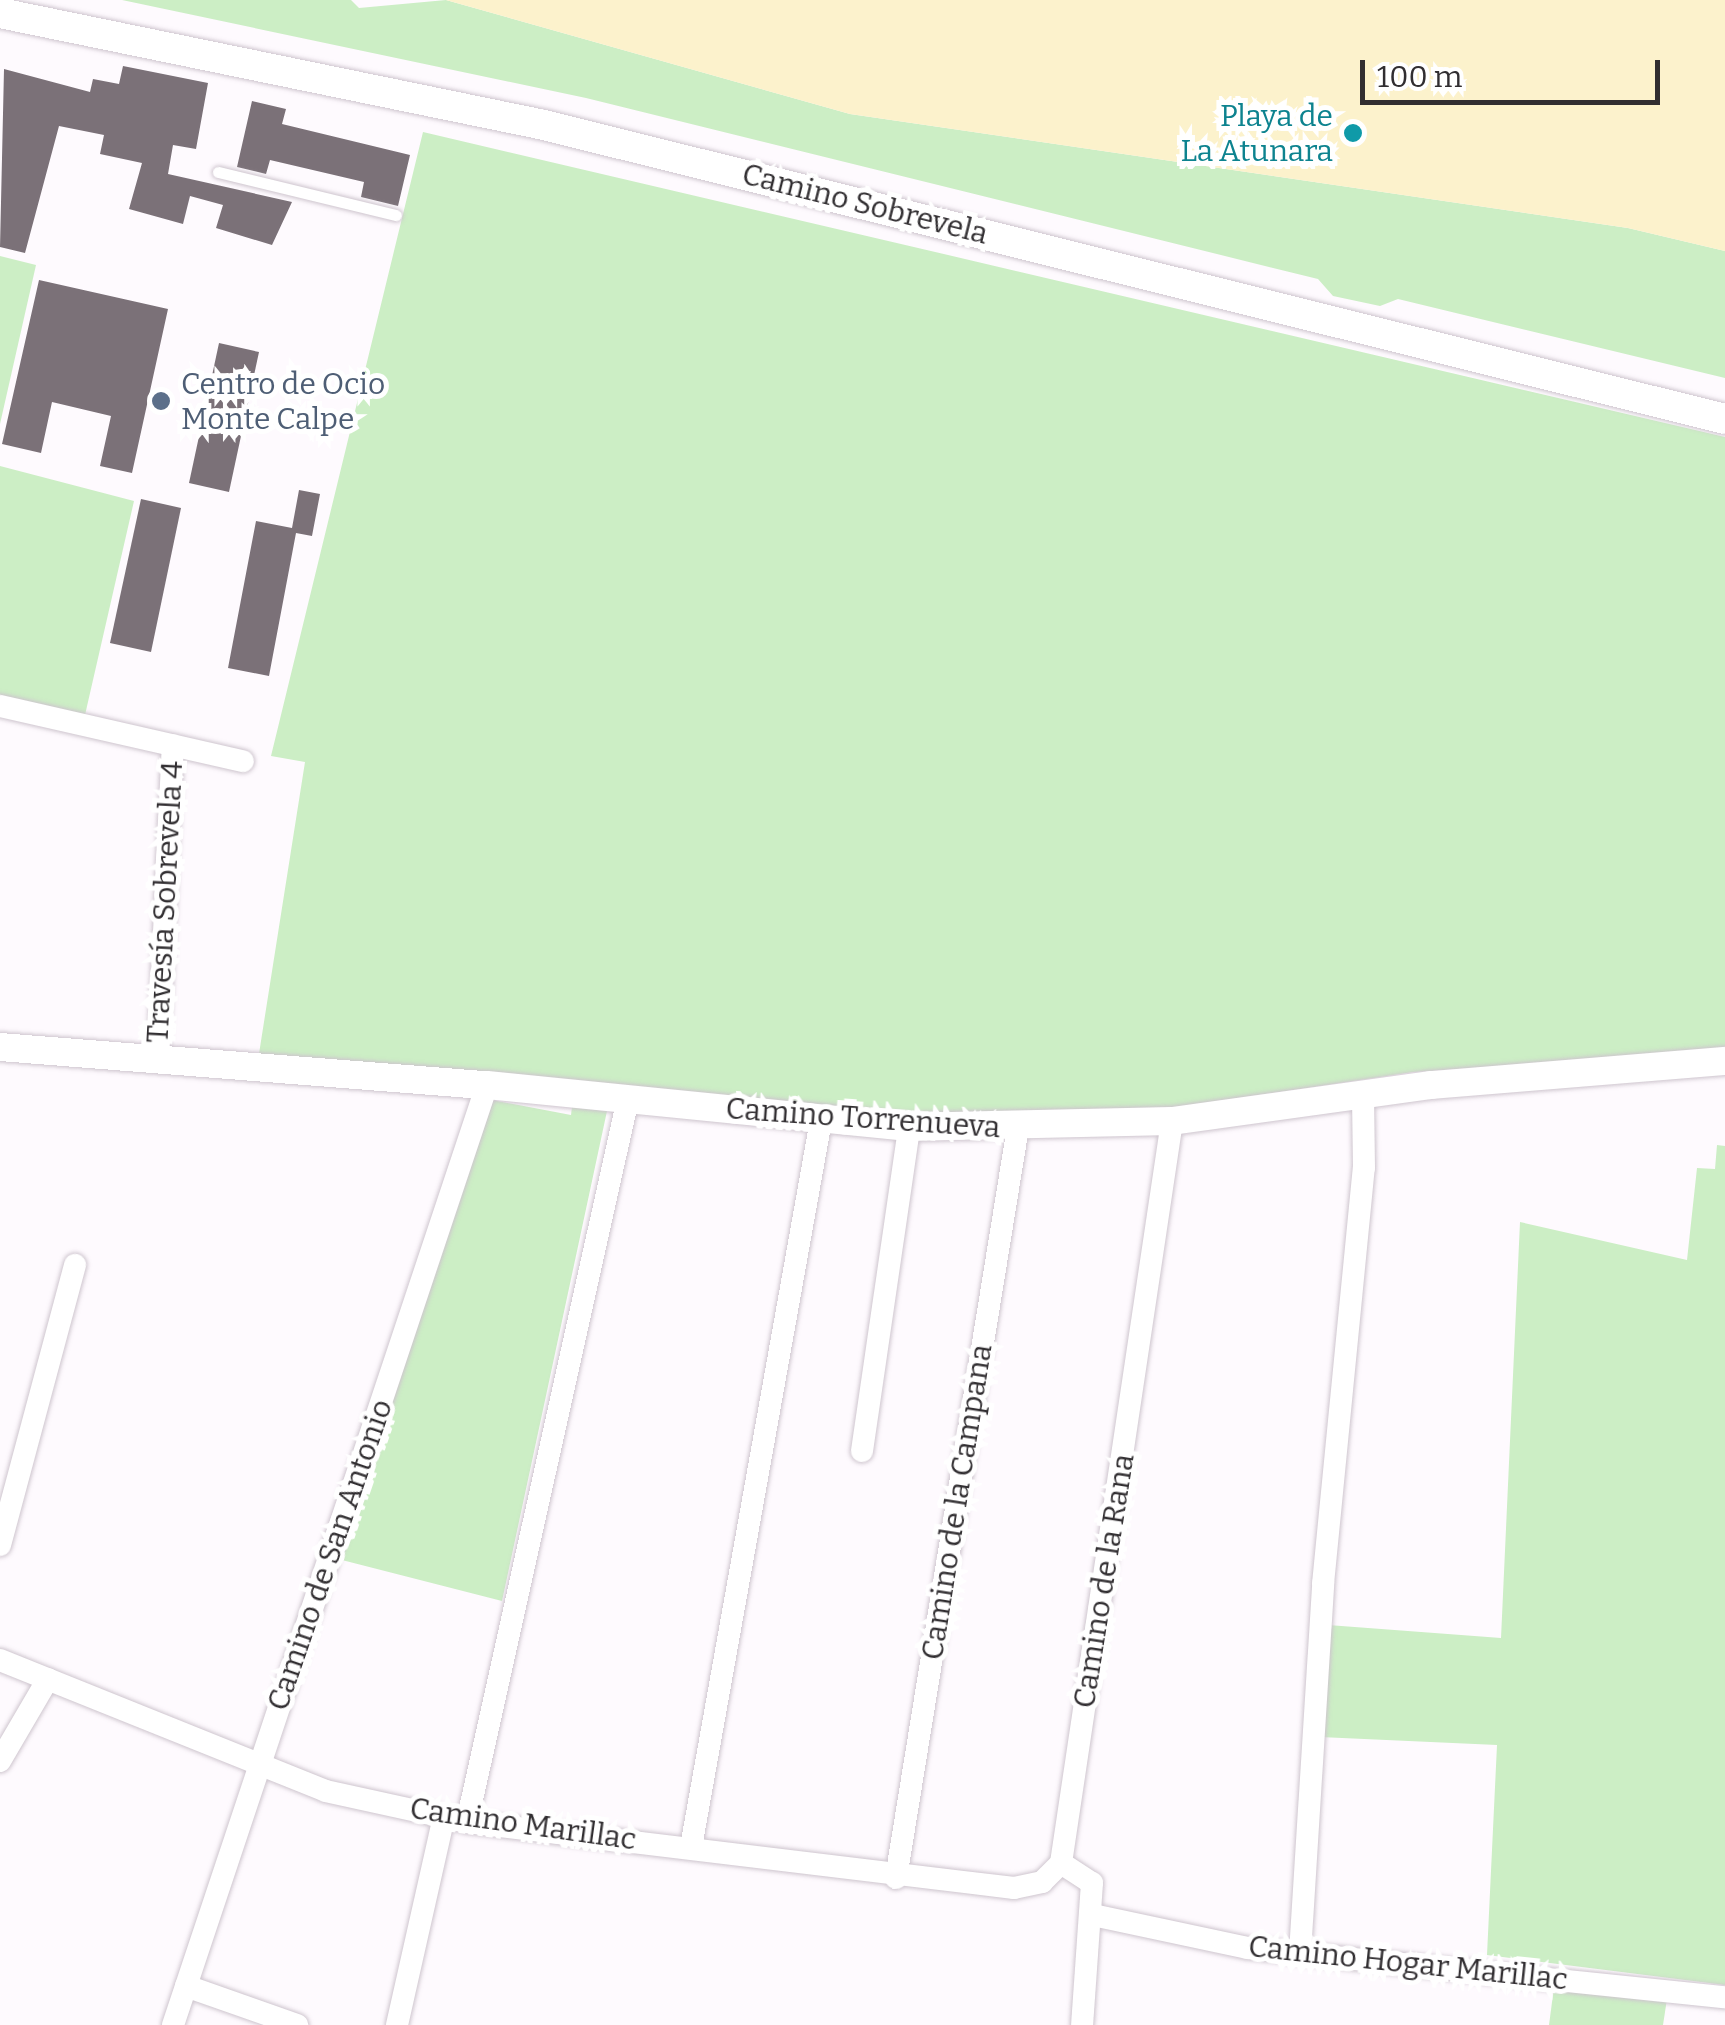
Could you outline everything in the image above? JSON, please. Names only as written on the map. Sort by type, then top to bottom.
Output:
[{"type":"main road","name":"Camino Sobrevela","points":[[0,13],[544,125],[1725,419]]},
{"type":"street","points":[[0,706],[244,761]]},
{"type":"street","name":"Travesía Sobrevela 4","points":[[158,1060],[172,745]]},
{"type":"street","name":"Camino Torrenueva","points":[[0,1047],[487,1085],[909,1127],[1172,1121],[1620,1065],[1725,1061]]},
{"type":"street","name":"Camino de San Antonio","points":[[173,2025],[487,1085]]},
{"type":"street","points":[[1300,1953],[1323,1584],[1364,1168],[1363,1095]]},
{"type":"street","points":[[397,2025],[456,1819],[628,1099]]},
{"type":"street","points":[[692,1847],[821,1120]]},
{"type":"street","name":"Camino de la Rana","points":[[1061,1863],[1172,1121]]},
{"type":"street","points":[[862,1451],[909,1127]]},
{"type":"street","name":"Camino de la Campana","points":[[896,1878],[1018,1127]]},
{"type":"street","points":[[0,1544],[75,1264]]},
{"type":"street","name":"Camino Marillac","points":[[0,1660],[326,1791],[456,1819],[692,1847],[896,1878],[1014,1888],[1042,1882],[1061,1863]]},
{"type":"street","points":[[0,1760],[48,1679]]},
{"type":"street","points":[[1061,1863],[1092,1883],[1093,1915],[1082,2025]]},
{"type":"street","name":"Camino Hogar Marillac","points":[[1093,1915],[1300,1953],[1725,1997]]},
{"type":"street","points":[[186,1986],[297,2025]]},
{"type":"lane","points":[[218,172],[396,215]]},
{"type":"green space","points":[[122,0],[351,0],[359,8],[446,0],[850,114],[1628,228],[1725,251],[1725,378],[1398,299],[1380,306],[1333,296],[1318,279],[586,98]]},
{"type":"green space","points":[[423,132],[1725,437],[1725,1051],[1413,1072],[1179,1107],[966,1114],[834,1111],[258,1060],[305,762],[271,756]]},
{"type":"green space","points":[[0,256],[36,265],[0,424]]},
{"type":"green space","points":[[0,466],[134,501],[85,715],[0,697]]},
{"type":"green space","points":[[492,1100],[571,1115],[572,1107],[607,1111],[502,1601],[338,1559]]},
{"type":"green space","points":[[1717,1145],[1725,1146],[1725,1985],[1487,1955],[1497,1745],[1320,1737],[1328,1625],[1501,1638],[1520,1222],[1687,1260],[1697,1168],[1715,1169]]},
{"type":"green space","points":[[1554,1987],[1667,1999],[1663,2025],[1549,2025]]},
{"type":"sand","name":"Playa de La Atunara","points":[[446,0],[1725,0],[1725,251],[1628,228],[850,114]]},
{"type":"building","points":[[123,66],[208,83],[196,149],[173,145],[168,174],[292,202],[272,245],[216,228],[223,205],[190,196],[183,224],[129,209],[142,163],[100,154],[104,135],[59,126],[25,253],[0,247],[4,69],[90,92],[93,79],[119,84]]},
{"type":"building","points":[[252,101],[286,109],[282,124],[410,155],[398,206],[361,197],[364,182],[270,160],[266,174],[237,167]]},
{"type":"building","points":[[39,280],[168,309],[132,473],[100,466],[111,416],[52,402],[41,453],[2,444]]},
{"type":"building","points":[[219,343],[259,352],[229,492],[189,483]]},
{"type":"building","points":[[299,490],[320,494],[312,536],[296,533],[269,676],[228,668],[256,521],[292,528]]},
{"type":"building","points":[[141,499],[181,508],[151,652],[110,643]]},
{"type":"place","name":"Playa de La Atunara","points":[[1353,133]]},
{"type":"place","name":"Centro de Ocio Monte Calpe","points":[[161,401]]}]
